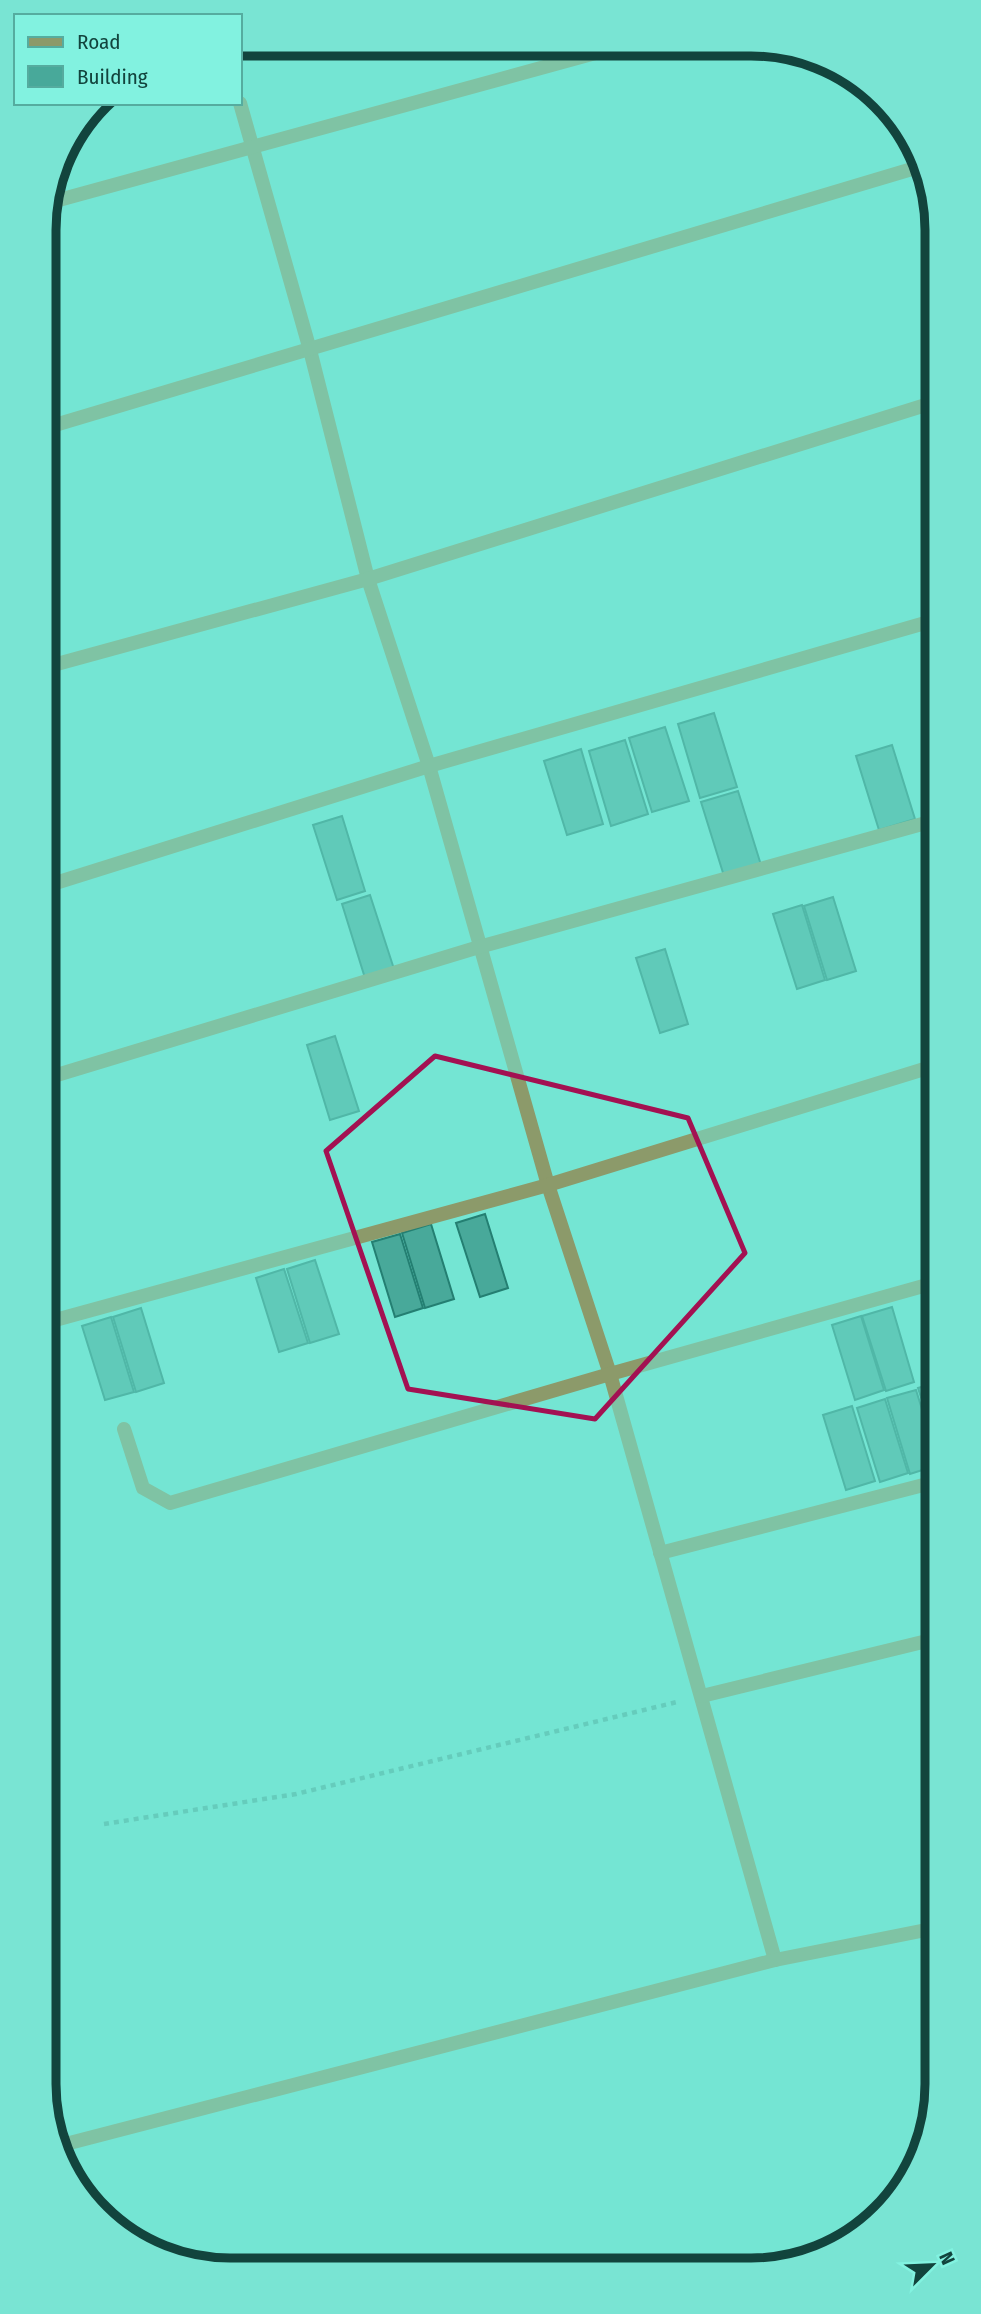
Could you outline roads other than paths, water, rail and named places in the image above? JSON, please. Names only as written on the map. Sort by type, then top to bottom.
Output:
[{"type":"street","points":[[58,201],[584,56]]},
{"type":"street","points":[[241,105],[310,350],[368,579],[429,766],[548,1185],[610,1374],[775,1961]]},
{"type":"street","points":[[56,425],[914,168]]},
{"type":"street","points":[[56,664],[368,579],[925,405]]},
{"type":"street","points":[[56,883],[429,766],[925,623]]},
{"type":"street","points":[[56,1075],[479,947],[925,823]]},
{"type":"street","points":[[56,1320],[548,1185],[925,1069]]},
{"type":"street","points":[[124,1429],[143,1488],[170,1503],[610,1374],[925,1286]]},
{"type":"street","points":[[660,1553],[925,1485]]},
{"type":"street","points":[[702,1696],[925,1642]]},
{"type":"street","points":[[67,2144],[775,1961],[925,1930]]}]
